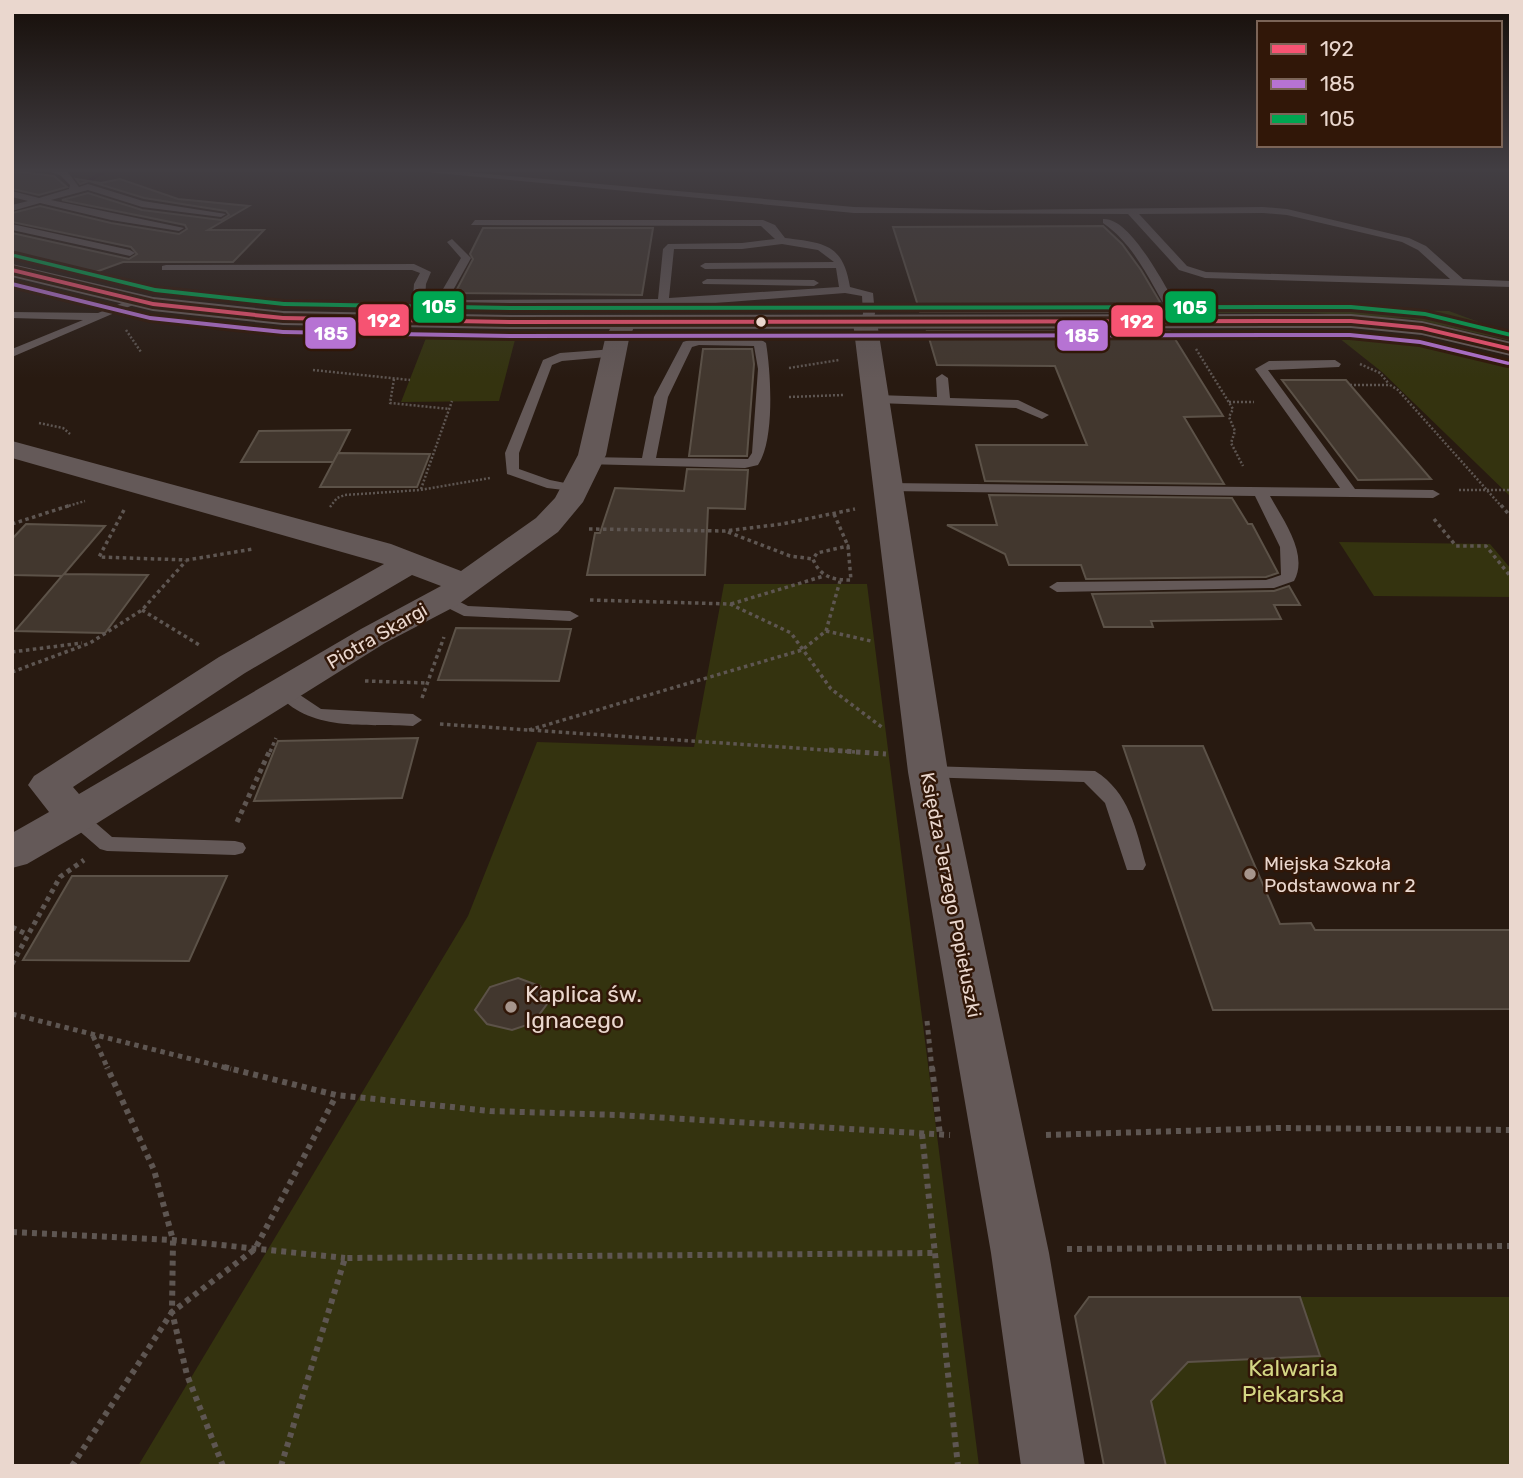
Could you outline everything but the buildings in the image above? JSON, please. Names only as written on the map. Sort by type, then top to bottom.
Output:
[{"type":"street","points":[[12,271],[136,300],[284,318],[401,320],[619,337],[865,322],[1351,321],[1395,324],[1452,334],[1511,349]]},
{"type":"street","name":"Księdza Jerzego Popiełuszki","points":[[865,322],[864,397],[889,494],[928,772],[1020,1253],[1053,1466]]},
{"type":"street","name":"Piotra Skargi","points":[[12,853],[76,817],[373,636],[453,604],[547,525],[560,513],[582,475],[619,337]]},
{"type":"street","points":[[12,449],[410,562],[453,604]]},
{"type":"street","points":[[76,817],[48,785],[232,665],[410,562]]},
{"type":"lane","points":[[71,240],[130,253]]},
{"type":"lane","points":[[1128,240],[1179,320]]},
{"type":"lane","points":[[1158,240],[1189,272],[1205,275],[1511,284]]},
{"type":"lane","points":[[1405,240],[1422,248],[1461,283]]},
{"type":"lane","points":[[663,302],[668,249],[672,246],[742,246],[782,241],[811,245],[832,253],[840,265],[844,287]]},
{"type":"lane","points":[[452,242],[466,258],[447,289],[447,299],[466,303],[663,302],[816,295],[844,287]]},
{"type":"lane","points":[[705,266],[840,265]]},
{"type":"lane","points":[[166,268],[414,267],[426,272],[420,284],[419,299],[401,320]]},
{"type":"lane","points":[[707,282],[844,287],[867,293],[869,314],[865,322]]},
{"type":"lane","points":[[12,353],[136,300]]},
{"type":"lane","points":[[12,315],[100,317]]},
{"type":"lane","points":[[619,337],[547,363],[512,453],[512,471],[547,484],[648,462],[753,462],[759,453],[764,369],[762,348],[756,342],[698,341],[687,345],[661,397],[648,462]]},
{"type":"lane","points":[[1335,364],[1269,365],[1261,369],[1352,495]]},
{"type":"lane","points":[[942,378],[944,402]]},
{"type":"lane","points":[[864,397],[1018,404],[1042,415]]},
{"type":"lane","points":[[1057,587],[1268,585],[1288,578],[1293,568],[1289,553],[1261,493]]},
{"type":"lane","points":[[889,494],[1433,494]]},
{"type":"lane","points":[[453,604],[464,611],[570,616]]},
{"type":"lane","points":[[285,691],[303,708],[317,715],[413,720]]},
{"type":"lane","points":[[928,772],[1088,776],[1103,783],[1113,794],[1135,864]]},
{"type":"lane","points":[[76,817],[107,844],[230,848]]},
{"type":"path","points":[[1193,345],[1233,409],[1229,416],[1235,431],[1231,443],[1261,493]]},
{"type":"path","points":[[764,369],[815,365],[848,358]]},
{"type":"path","points":[[1335,364],[1366,364],[1408,400],[1511,517]]},
{"type":"path","points":[[313,370],[410,380]]},
{"type":"path","points":[[394,379],[390,403],[450,409]]},
{"type":"path","points":[[1350,385],[1390,385]]},
{"type":"path","points":[[761,398],[864,397]]},
{"type":"path","points":[[420,490],[452,401]]},
{"type":"path","points":[[136,485],[99,557],[187,561],[249,551],[319,521],[337,498],[345,495],[420,490],[500,476],[512,471]]},
{"type":"path","points":[[12,524],[136,485]]},
{"type":"path","points":[[1433,494],[1444,489],[1511,490]]},
{"type":"path","points":[[580,529],[725,531],[834,514],[889,494]]},
{"type":"path","points":[[1413,494],[1457,546],[1486,546],[1511,577]]},
{"type":"path","points":[[577,599],[730,604],[824,576],[840,581],[851,580],[854,561],[834,514]]},
{"type":"path","points":[[725,531],[790,556],[813,559],[826,549],[849,546]]},
{"type":"path","points":[[813,559],[824,576]]},
{"type":"path","points":[[12,672],[90,643],[142,610],[187,561]]},
{"type":"path","points":[[525,731],[802,650],[826,631],[840,581]]},
{"type":"path","points":[[453,604],[413,720],[525,731],[894,754]]},
{"type":"path","points":[[730,604],[791,633],[831,689],[885,730]]},
{"type":"path","points":[[826,631],[882,643]]},
{"type":"path","points":[[12,652],[90,643]]},
{"type":"path","points":[[360,681],[427,683]]},
{"type":"path","points":[[230,848],[278,733],[264,733]]},
{"type":"path","points":[[12,964],[61,877],[107,844]]},
{"type":"path","points":[[12,927],[28,935]]},
{"type":"path","points":[[926,1012],[940,1135]]},
{"type":"path","points":[[12,1014],[336,1096],[490,1111],[618,1115],[922,1135],[997,1136],[1280,1128],[1511,1130]]},
{"type":"path","points":[[93,1035],[154,1170],[173,1240],[172,1312],[187,1375],[223,1466]]},
{"type":"path","points":[[72,1466],[172,1312],[255,1249],[336,1096]]},
{"type":"path","points":[[922,1135],[937,1253],[943,1341],[958,1466]]},
{"type":"path","points":[[12,1232],[173,1240],[345,1258],[937,1253]]},
{"type":"path","points":[[1020,1253],[1139,1248],[1511,1246]]},
{"type":"path","points":[[281,1466],[345,1258]]},
{"type":"green space","points":[[1185,307],[1449,311],[1511,334],[1511,341],[1413,319],[1311,313],[1192,313]]},
{"type":"green space","points":[[1329,330],[1421,342],[1511,367],[1511,497],[1382,372]]},
{"type":"green space","points":[[516,336],[499,401],[401,402],[426,338]]},
{"type":"green space","points":[[1339,542],[1490,544],[1511,569],[1511,597],[1374,596]]},
{"type":"green space","points":[[724,584],[867,584],[979,1466],[138,1466],[468,916],[537,742],[694,747]]},
{"type":"green space","name":"Kalwaria Piekarska","points":[[1089,1297],[1511,1297],[1511,1466],[1104,1466],[1075,1316]]},
{"type":"transit line","name":"105","points":[[15,256],[155,290],[284,304],[511,308],[1351,307],[1425,314],[1511,335]]},
{"type":"transit line","name":"192","points":[[12,270],[153,304],[283,318],[511,322],[1351,321],[1422,328],[1511,349]]},
{"type":"transit line","name":"185","points":[[12,284],[150,318],[283,332],[511,336],[1350,335],[1420,342],[1508,363]]},
{"type":"place","name":"Miejska Szkoła Podstawowa nr 2","points":[[1250,874]]},
{"type":"place","name":"Kaplica św. Ignacego","points":[[511,1007]]}]
